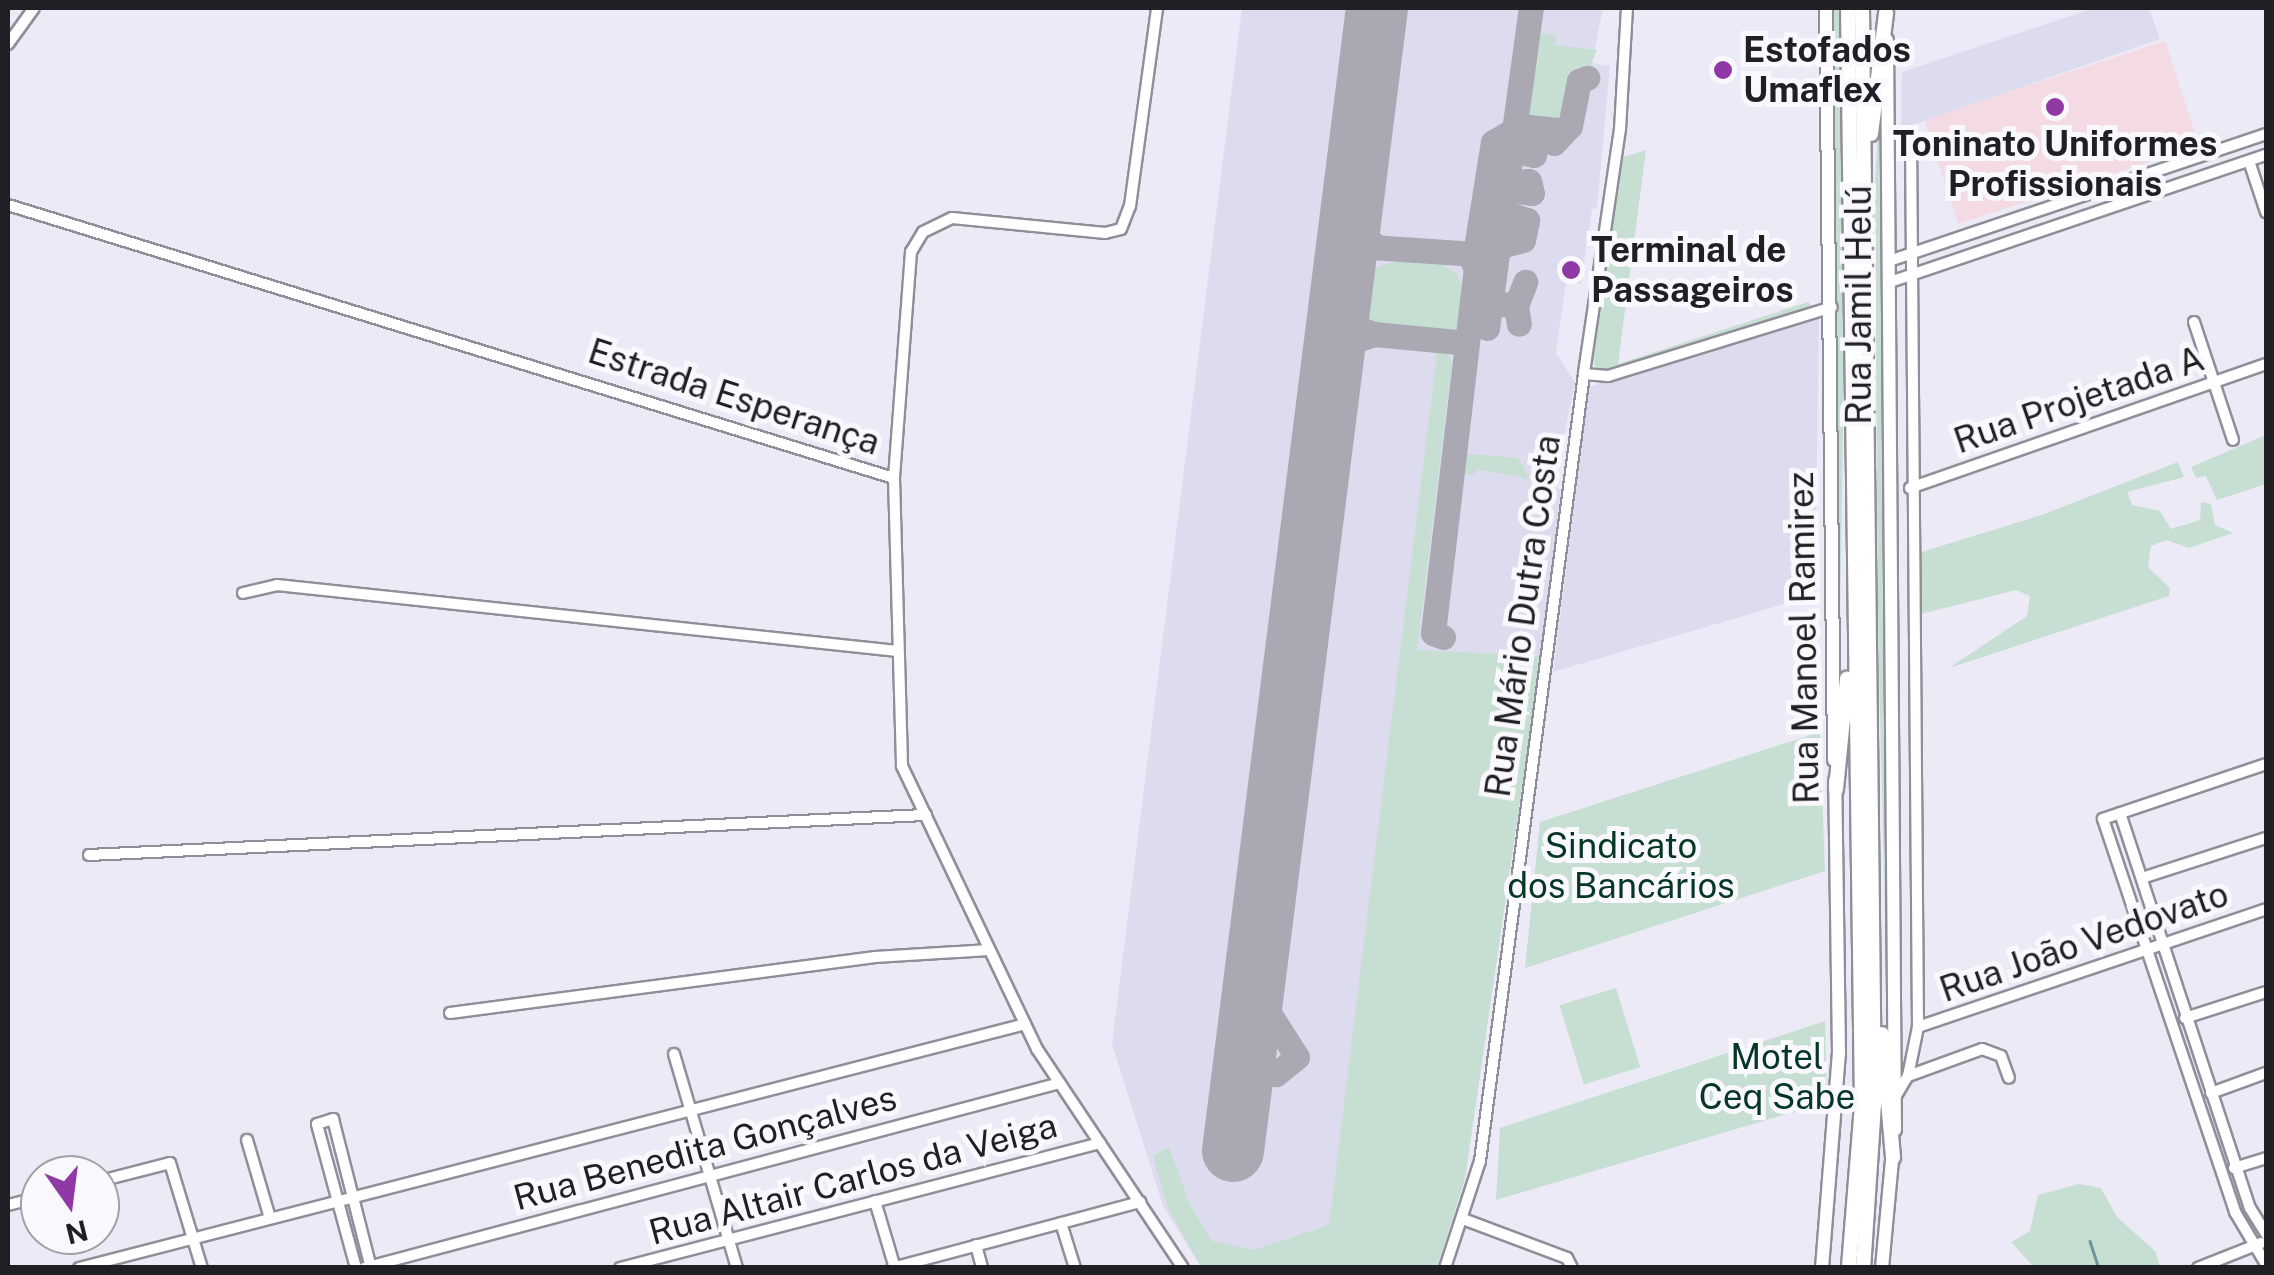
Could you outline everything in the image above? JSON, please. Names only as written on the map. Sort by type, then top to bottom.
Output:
[{"type":"highway","points":[[1848,8],[1862,1105],[1849,1268]]},
{"type":"highway","points":[[1862,8],[1874,1010],[1874,1150],[1862,1268]]},
{"type":"highway","points":[[1864,173],[1886,10]]},
{"type":"highway","points":[[1836,789],[1855,644]]},
{"type":"highway","points":[[1874,1010],[1880,1021],[1893,1158]]},
{"type":"main road","name":"Rua Manoel Ramirez","points":[[1822,1268],[1838,1072],[1826,8]]},
{"type":"main road","name":"Rua Jamil Helú","points":[[1882,1268],[1897,1094],[1886,10]]},
{"type":"street","points":[[8,44],[34,8]]},
{"type":"street","points":[[894,478],[911,252],[923,232],[952,218],[1104,234],[1121,229],[1130,206],[1157,8]]},
{"type":"street","name":"Rua Mário Dutra Costa","points":[[1445,1268],[1480,1160],[1620,129],[1628,8]]},
{"type":"street","points":[[1890,262],[2266,134]]},
{"type":"street","points":[[1897,1094],[1908,1076],[1918,1027],[1910,488],[1911,138]]},
{"type":"street","points":[[1890,282],[2266,155]]},
{"type":"street","points":[[2249,161],[2266,212]]},
{"type":"street","points":[[2131,179],[2136,198]]},
{"type":"street","name":"Estrada Esperança","points":[[8,205],[894,478],[902,766],[1025,1024],[1184,1268]]},
{"type":"street","points":[[1584,374],[1608,376],[1832,307]]},
{"type":"street","points":[[2194,322],[2234,440]]},
{"type":"street","name":"Rua Projetada A","points":[[1910,488],[2266,364]]},
{"type":"street","points":[[243,593],[276,585],[896,651]]},
{"type":"street","points":[[2263,1240],[2235,1212],[2175,1023],[2103,819],[2266,764]]},
{"type":"street","points":[[2120,814],[2263,1240],[2266,1264]]},
{"type":"street","points":[[89,855],[926,816]]},
{"type":"street","points":[[2142,878],[2266,838]]},
{"type":"street","name":"Rua João Vedovato","points":[[1918,1027],[2266,910]]},
{"type":"street","points":[[450,1014],[875,957],[989,950]]},
{"type":"street","points":[[2175,1023],[2266,992]]},
{"type":"street","points":[[79,1268],[1025,1024]]},
{"type":"street","points":[[1908,1076],[1982,1049],[2001,1056],[2008,1078]]},
{"type":"street","points":[[674,1054],[736,1268]]},
{"type":"street","points":[[2199,1098],[2266,1073]]},
{"type":"street","name":"Rua Benedita Gonçalves","points":[[369,1267],[1060,1083]]},
{"type":"street","points":[[356,1268],[318,1124],[332,1119],[369,1267]]},
{"type":"street","points":[[247,1140],[270,1218]]},
{"type":"street","name":"Rua Altair Carlos da Veiga","points":[[620,1268],[1100,1143]]},
{"type":"street","points":[[2224,1172],[2266,1158]]},
{"type":"street","points":[[120,1176],[170,1164],[202,1268]]},
{"type":"street","points":[[875,1201],[894,1267],[1140,1202]]},
{"type":"street","points":[[1463,1218],[1567,1258],[1572,1268]]},
{"type":"street","points":[[1061,1223],[1075,1268]]},
{"type":"street","points":[[2198,1268],[2263,1240]]},
{"type":"street","points":[[976,1245],[982,1268]]},
{"type":"shaded area","points":[[1242,8],[1603,8],[1592,63],[1610,66],[1597,208],[1592,209],[1581,284],[1566,283],[1556,353],[1575,382],[1554,487],[1561,489],[1541,656],[1506,652],[1369,1268],[1201,1267],[1163,1206],[1112,1044]]},
{"type":"shaded area","points":[[2094,8],[2149,8],[2160,39],[1901,129],[1902,72]]},
{"type":"shaded area","points":[[2165,41],[2199,146],[1958,224],[1924,119]]},
{"type":"shaded area","points":[[1819,318],[1815,595],[1553,672],[1589,387]]},
{"type":"green space","points":[[1832,8],[1840,8],[1844,365],[1838,748]]},
{"type":"green space","points":[[1536,33],[1556,35],[1555,45],[1597,50],[1589,68],[1575,67],[1568,116],[1561,124],[1526,120]]},
{"type":"green space","points":[[1881,78],[1889,1085],[1878,626],[1875,183]]},
{"type":"green space","points":[[1646,150],[1618,364],[1808,302],[1814,308],[1598,372],[1593,361],[1623,157]]},
{"type":"green space","points":[[1400,260],[1441,264],[1457,274],[1465,292],[1459,337],[1359,324],[1370,270]]},
{"type":"green space","points":[[1446,349],[1452,364],[1417,650],[1541,656],[1465,1179],[1437,1267],[1201,1267],[1168,1208],[1153,1156],[1169,1147],[1190,1205],[1212,1241],[1253,1250],[1329,1225],[1437,353]]},
{"type":"green space","points":[[2266,435],[2266,484],[2217,500],[2206,476],[2196,478],[2191,467]]},
{"type":"green space","points":[[1459,453],[1518,458],[1529,479],[1477,469],[1475,475],[1460,473]]},
{"type":"green space","points":[[2178,462],[2184,477],[2127,492],[2132,505],[2160,511],[2171,529],[2200,520],[2201,502],[2211,504],[2215,525],[2233,533],[2189,548],[2166,540],[2151,546],[2148,567],[2170,588],[2169,596],[1949,668],[2027,616],[2030,596],[2016,590],[1921,614],[1915,554],[2042,515]]},
{"type":"green space","name":"Sindicato dos Bancários","points":[[1820,732],[1825,871],[1525,968],[1540,822]]},
{"type":"green space","points":[[1616,988],[1640,1067],[1584,1085],[1560,1005]]},
{"type":"green space","name":"Motel Ceq Sabe","points":[[1825,1021],[1827,1102],[1496,1200],[1500,1128]]},
{"type":"green space","points":[[2079,1184],[2101,1188],[2117,1217],[2155,1251],[2160,1267],[2034,1267],[2011,1242],[2030,1231],[2038,1195]]},
{"type":"waterway","points":[[2090,1241],[2099,1268]]},
{"type":"taxiway","points":[[1487,328],[1531,8]]},
{"type":"taxiway","points":[[1554,143],[1570,126],[1579,81],[1587,78]]},
{"type":"taxiway","points":[[1344,275],[1354,256],[1372,247],[1475,254],[1493,142],[1521,126],[1560,130]]},
{"type":"taxiway","points":[[1520,152],[1534,155],[1537,142]]},
{"type":"taxiway","points":[[1491,188],[1532,193],[1529,181],[1516,182]]},
{"type":"taxiway","points":[[1493,209],[1527,220],[1523,240],[1504,245]]},
{"type":"taxiway","points":[[1351,214],[1357,232],[1378,247]]},
{"type":"taxiway","points":[[1443,637],[1433,633],[1476,269],[1470,256],[1484,256],[1480,236]]},
{"type":"taxiway","points":[[1516,306],[1525,282]]},
{"type":"taxiway","points":[[1477,301],[1516,306],[1519,324]]},
{"type":"taxiway","points":[[1339,309],[1354,327],[1374,334]]},
{"type":"taxiway","points":[[1334,348],[1374,334],[1467,343]]},
{"type":"taxiway","points":[[1243,1073],[1276,1074],[1297,1057],[1253,988]]},
{"type":"runway","points":[[1233,1151],[1377,8]]},
{"type":"place","name":"Estofados Umaflex","points":[[1723,70]]},
{"type":"place","name":"Toninato Uniformes Profissionais","points":[[2055,107]]},
{"type":"place","name":"Terminal de Passageiros","points":[[1571,270]]}]
